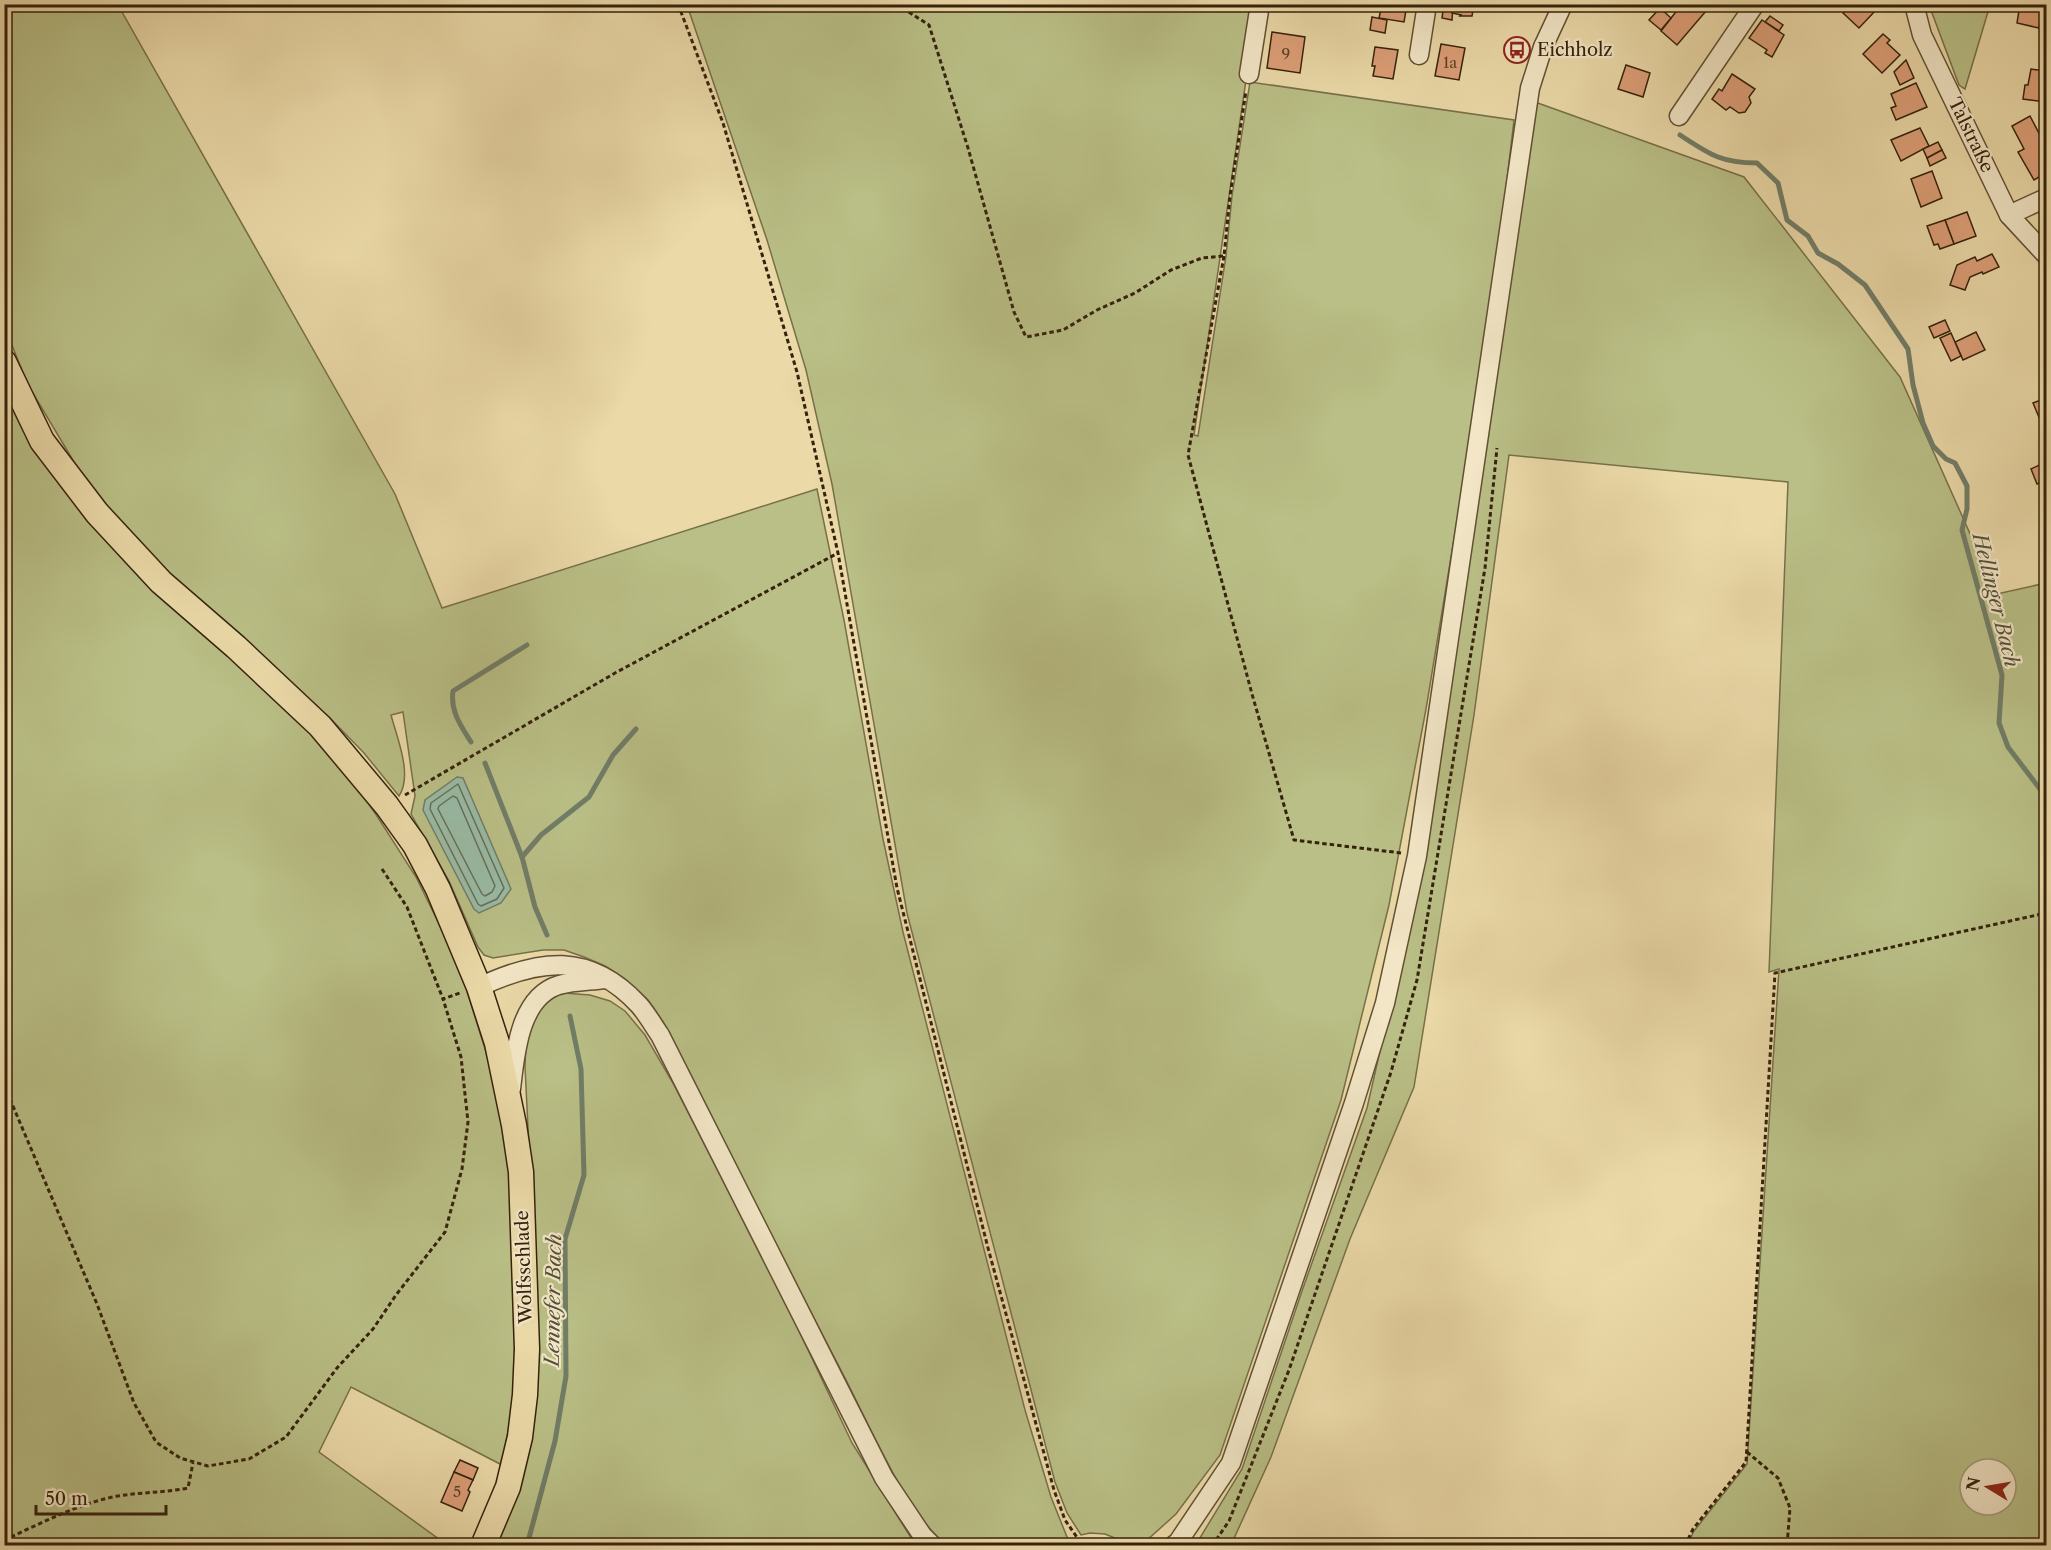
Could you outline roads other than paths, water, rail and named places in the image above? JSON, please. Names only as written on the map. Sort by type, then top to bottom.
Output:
[{"type":"main road","name":"Wolfsschlade","points":[[4,362],[42,441],[97,513],[161,582],[237,647],[320,726],[387,806],[415,845],[438,889],[479,987],[497,1043],[510,1103],[520,1172],[527,1349],[520,1437],[508,1487],[483,1545]]},
{"type":"street","points":[[1249,74],[1260,4]]},
{"type":"street","points":[[1419,55],[1427,4]]},
{"type":"street","points":[[1173,1545],[1178,1542],[1231,1464],[1354,1103],[1385,1003],[1417,856],[1530,88],[1543,46],[1563,4]]},
{"type":"street","points":[[1679,116],[1755,4]]},
{"type":"street","name":"Talstraße","points":[[1914,4],[1922,35],[2009,215],[2046,255]]},
{"type":"street","points":[[2009,215],[2046,198]]},
{"type":"street","points":[[479,987],[530,967],[553,964],[582,969],[608,979],[640,1006],[660,1035],[884,1478],[922,1535],[933,1545]]},
{"type":"street","points":[[510,1103],[516,1046],[526,1018],[536,1000],[557,986],[608,979]]},
{"type":"water","points":[[457,777],[463,778],[511,889],[501,903],[479,913],[474,909],[423,810],[425,800]]},
{"type":"waterway","name":"Hellinger Bach","points":[[1680,135],[1724,159],[1757,163],[1778,183],[1787,220],[1808,236],[1818,253],[1838,264],[1865,285],[1908,349],[1913,385],[1923,423],[1933,446],[1946,459],[1955,463],[1967,486],[1967,509],[1962,530],[2002,675],[1999,723],[2008,747],[2046,797]]},
{"type":"waterway","name":"Lennefer Bach","points":[[471,742],[455,712],[453,691],[527,645]]},
{"type":"waterway","name":"Lennefer Bach","points":[[522,857],[541,835],[589,797],[613,755],[636,729]]},
{"type":"waterway","name":"Lennefer Bach","points":[[485,763],[522,857],[535,907],[547,935]]},
{"type":"waterway","name":"Lennefer Bach","points":[[524,1546],[529,1538],[555,1441],[566,1376],[565,1239],[584,1175],[581,1069],[570,1016]]},
{"type":"place","name":"Eichholz","points":[[1517,50]]}]
